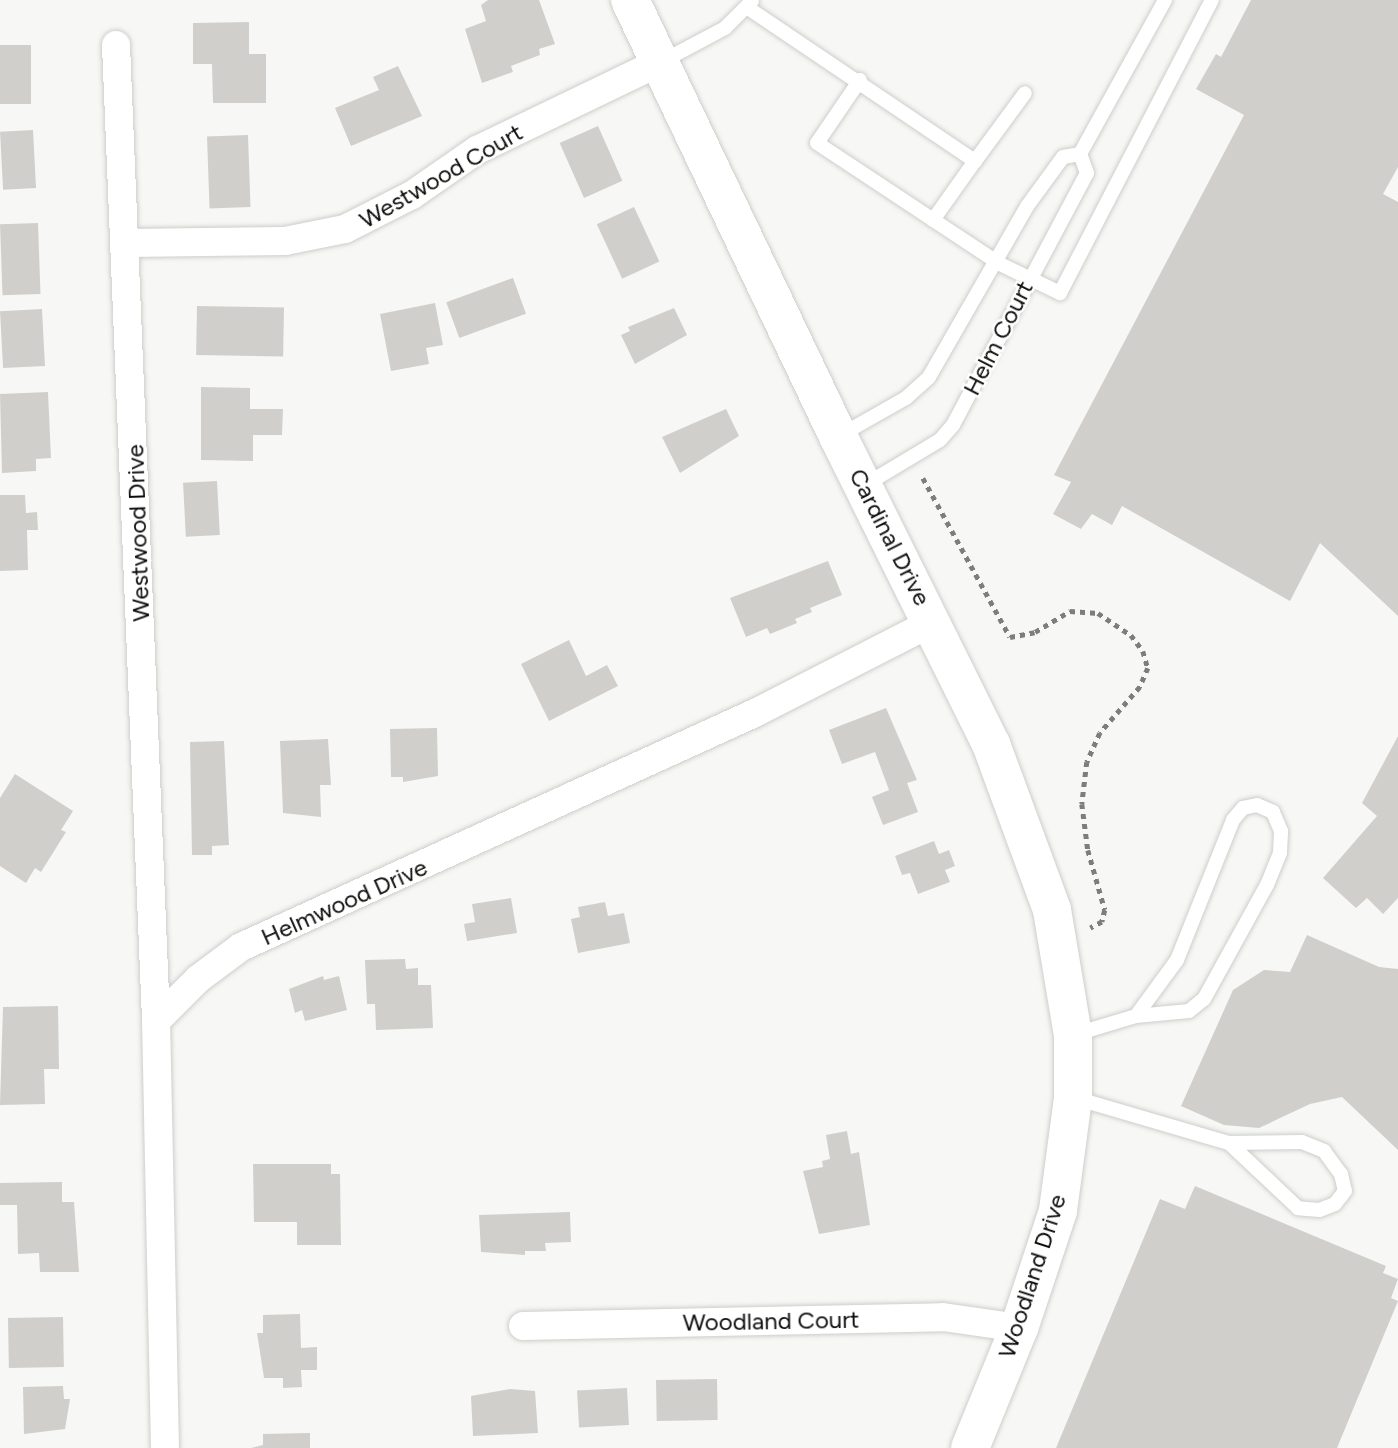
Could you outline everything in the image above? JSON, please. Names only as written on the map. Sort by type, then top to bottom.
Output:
[{"type":"main road","name":"Cardinal Drive","points":[[630,0],[838,436],[933,622],[1022,820],[1052,910],[1073,1035],[1073,1098]]},
{"type":"main road","name":"Woodland Drive","points":[[970,1448],[1019,1328],[1058,1212],[1073,1098]]},
{"type":"street","name":"Westwood Drive","points":[[116,45],[127,243],[156,1021]]},
{"type":"street","name":"Westwood Court","points":[[127,243],[285,241],[345,229],[412,195],[477,150],[658,63]]},
{"type":"street","name":"Helmwood Drive","points":[[156,1021],[198,979],[241,947],[755,713],[933,622]]},
{"type":"street","points":[[156,1021],[165,1448]]},
{"type":"street","name":"Woodland Court","points":[[523,1326],[943,1317],[1019,1328]]},
{"type":"lane","name":"Helm Court","points":[[863,486],[917,456],[953,425],[1028,279],[1087,173],[1080,154],[1165,0]]},
{"type":"lane","points":[[860,80],[817,143],[998,263],[1060,293],[1212,0]]},
{"type":"lane","points":[[658,63],[725,28],[751,4],[975,161]]},
{"type":"lane","points":[[933,220],[1025,93]]},
{"type":"lane","name":"Helm Court","points":[[838,436],[906,398],[929,377],[998,263],[1028,205],[1063,157],[1080,154]]},
{"type":"lane","points":[[1073,1035],[1136,1016],[1189,1011],[1204,999],[1222,973],[1280,852],[1281,831],[1273,812],[1257,804],[1243,808],[1233,820],[1177,961],[1136,1016]]},
{"type":"lane","points":[[1073,1098],[1229,1143],[1302,1142],[1324,1151],[1341,1174],[1345,1191],[1335,1204],[1319,1210],[1298,1208],[1229,1143]]},
{"type":"path","points":[[914,482],[926,477],[1010,637],[1035,632],[1070,611],[1098,612],[1131,635],[1143,651],[1148,668],[1140,687],[1100,733],[1087,762],[1082,804],[1088,850],[1105,910],[1102,922],[1090,928]]},
{"type":"building","points":[[488,0],[539,0],[555,44],[539,49],[540,55],[511,66],[513,72],[482,83],[465,29],[486,21],[481,5]]},
{"type":"building","points":[[1251,0],[1398,0],[1398,167],[1383,194],[1398,202],[1398,616],[1320,543],[1290,601],[1122,506],[1112,525],[1092,514],[1081,529],[1053,514],[1071,482],[1054,475],[1244,115],[1196,89],[1216,54],[1221,57]]},
{"type":"building","points":[[249,22],[249,54],[266,54],[266,103],[213,103],[212,64],[193,64],[193,23]]},
{"type":"building","points":[[0,45],[31,45],[31,104],[0,104]]},
{"type":"building","points":[[398,66],[422,116],[351,146],[335,108],[379,90],[373,77]]},
{"type":"building","points":[[598,126],[622,181],[584,198],[560,143]]},
{"type":"building","points":[[33,130],[36,188],[3,190],[0,132]]},
{"type":"building","points":[[248,135],[251,207],[210,208],[207,136]]},
{"type":"building","points":[[634,207],[659,261],[622,279],[597,224]]},
{"type":"building","points":[[38,223],[40,294],[3,295],[0,224]]},
{"type":"building","points":[[513,278],[526,314],[459,338],[446,302]]},
{"type":"building","points":[[435,303],[443,345],[426,348],[429,364],[391,371],[380,314]]},
{"type":"building","points":[[197,306],[284,308],[283,357],[196,355]]},
{"type":"building","points":[[674,308],[687,335],[635,364],[621,335],[630,331],[628,327]]},
{"type":"building","points":[[42,309],[45,366],[3,368],[0,311]]},
{"type":"building","points":[[201,387],[250,388],[250,409],[283,409],[282,435],[253,435],[253,461],[201,460]]},
{"type":"building","points":[[48,392],[51,458],[36,459],[36,471],[2,473],[0,394]]},
{"type":"building","points":[[726,409],[739,436],[680,473],[662,437]]},
{"type":"building","points":[[217,481],[220,535],[186,537],[183,483]]},
{"type":"building","points":[[0,495],[25,495],[26,513],[37,512],[38,530],[27,530],[28,570],[0,571]]},
{"type":"building","points":[[828,561],[842,595],[810,608],[812,612],[795,619],[797,623],[770,634],[767,628],[746,637],[730,598]]},
{"type":"building","points":[[569,640],[586,676],[607,665],[618,686],[549,721],[521,664]]},
{"type":"building","points":[[886,708],[917,780],[907,783],[918,812],[883,825],[872,797],[889,790],[875,752],[842,764],[829,730]]},
{"type":"building","points":[[437,728],[438,776],[403,782],[403,777],[391,777],[390,729]]},
{"type":"building","points":[[1398,736],[1398,898],[1383,914],[1367,898],[1356,908],[1323,878],[1377,816],[1362,803]]},
{"type":"building","points":[[328,739],[331,785],[320,785],[321,817],[283,813],[280,741]]},
{"type":"building","points":[[224,741],[229,845],[212,846],[212,855],[192,855],[190,742]]},
{"type":"building","points":[[15,774],[73,811],[61,830],[66,832],[41,872],[35,868],[26,883],[0,866],[0,798]]},
{"type":"building","points":[[934,841],[939,854],[949,850],[955,866],[945,870],[950,882],[918,894],[910,873],[902,875],[895,856]]},
{"type":"building","points":[[511,898],[517,933],[467,941],[464,924],[475,922],[472,904]]},
{"type":"building","points":[[605,902],[608,916],[624,913],[630,943],[578,953],[571,919],[580,917],[578,907]]},
{"type":"building","points":[[1307,935],[1379,967],[1398,969],[1398,1150],[1342,1097],[1310,1104],[1259,1128],[1224,1125],[1181,1106],[1233,990],[1264,970],[1290,972]]},
{"type":"building","points":[[405,959],[406,969],[418,968],[418,985],[431,985],[433,1028],[376,1030],[375,1004],[367,1004],[365,960]]},
{"type":"building","points":[[323,976],[324,980],[339,976],[347,1010],[305,1021],[302,1010],[295,1013],[289,989]]},
{"type":"building","points":[[58,1006],[59,1069],[44,1069],[45,1104],[0,1105],[3,1007]]},
{"type":"building","points":[[847,1131],[851,1154],[859,1152],[870,1225],[819,1234],[803,1171],[823,1167],[822,1161],[830,1159],[826,1135]]},
{"type":"building","points":[[253,1164],[331,1164],[331,1174],[340,1174],[341,1245],[297,1245],[297,1222],[254,1222]]},
{"type":"building","points":[[62,1182],[62,1202],[74,1202],[79,1272],[40,1272],[39,1253],[18,1254],[17,1205],[0,1205],[0,1183]]},
{"type":"building","points":[[1195,1186],[1386,1266],[1383,1273],[1398,1279],[1391,1298],[1398,1301],[1337,1448],[1056,1448],[1160,1199],[1185,1209]]},
{"type":"building","points":[[570,1212],[571,1242],[545,1243],[546,1251],[525,1251],[525,1255],[481,1252],[479,1215]]},
{"type":"building","points":[[300,1314],[301,1348],[317,1347],[317,1370],[301,1370],[302,1387],[283,1388],[283,1378],[264,1378],[257,1333],[263,1333],[263,1315]]},
{"type":"building","points":[[63,1317],[64,1367],[9,1368],[8,1318]]},
{"type":"building","points":[[717,1379],[718,1420],[657,1421],[656,1380]]},
{"type":"building","points":[[63,1386],[64,1399],[70,1399],[65,1429],[24,1434],[23,1387]]},
{"type":"building","points":[[627,1388],[629,1425],[579,1428],[577,1391]]},
{"type":"building","points":[[510,1389],[535,1391],[538,1433],[473,1436],[471,1396]]},
{"type":"building","points":[[310,1433],[310,1448],[251,1448],[263,1445],[263,1434]]}]
